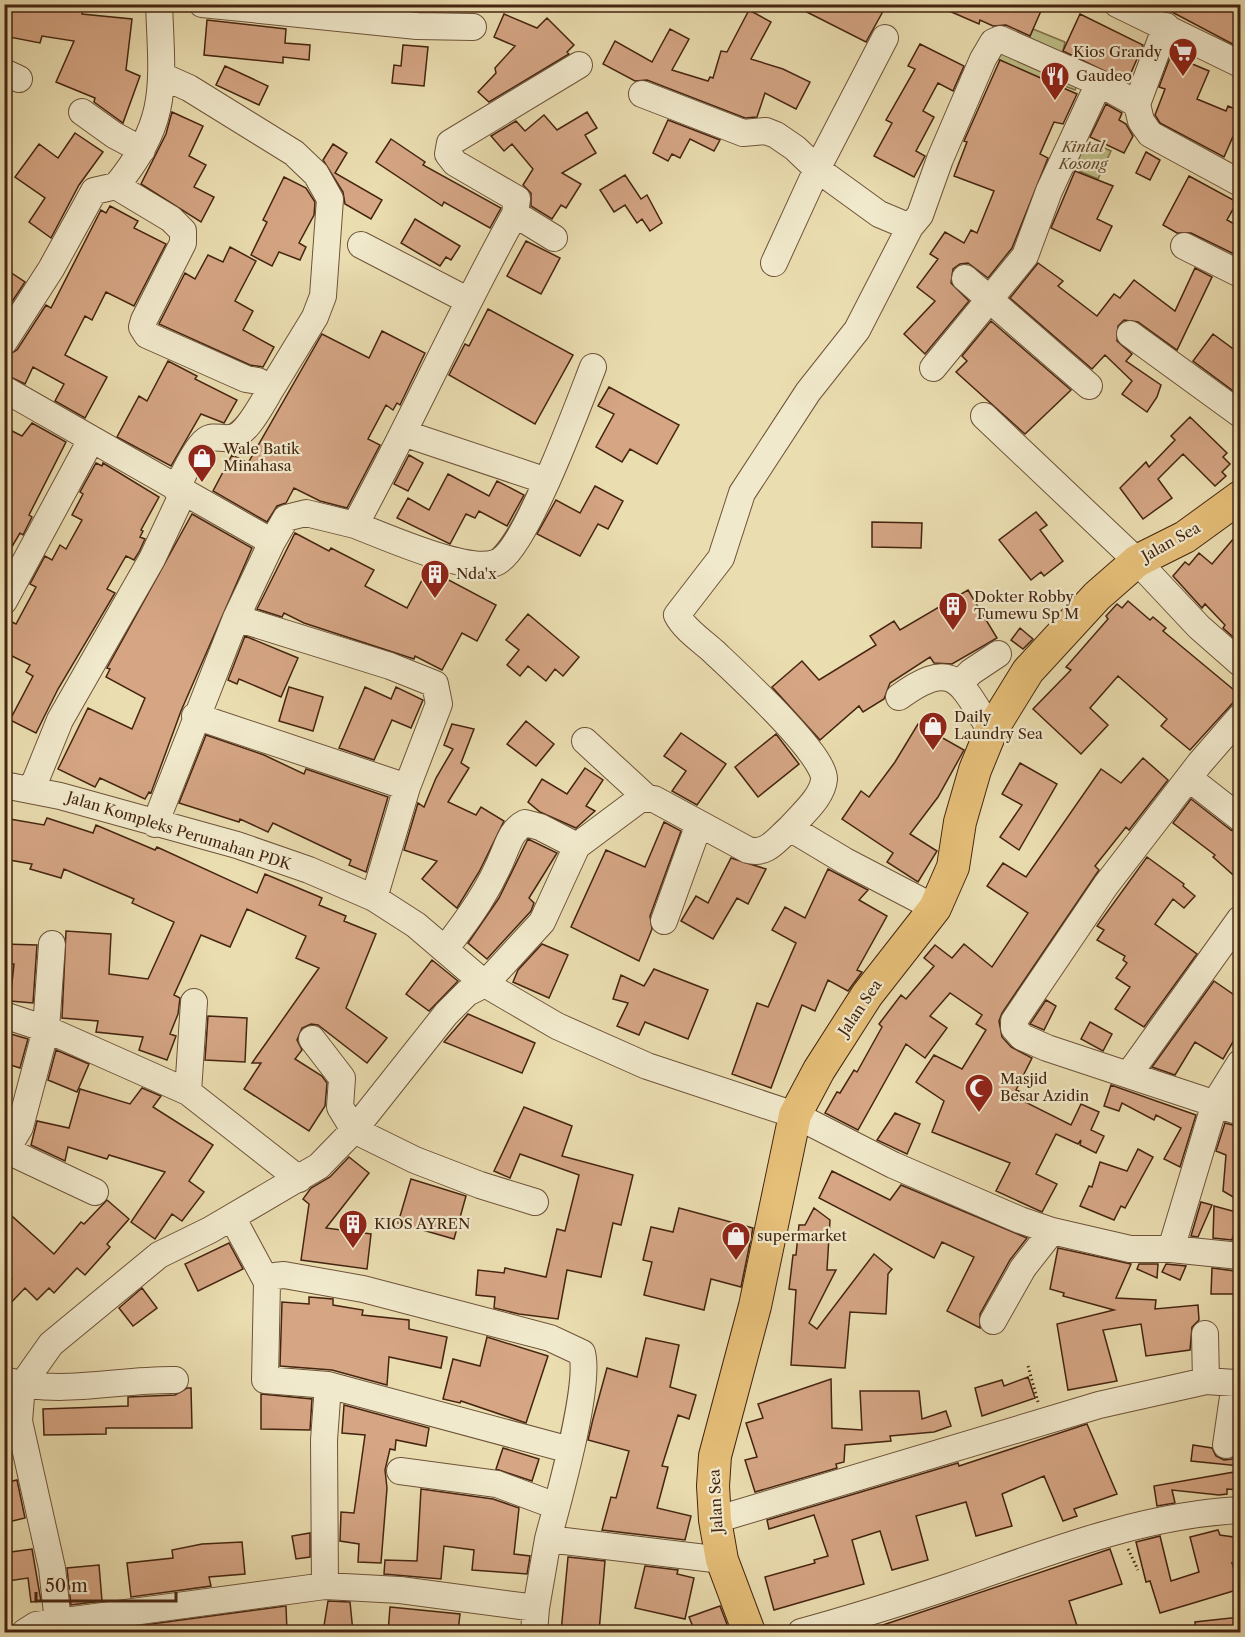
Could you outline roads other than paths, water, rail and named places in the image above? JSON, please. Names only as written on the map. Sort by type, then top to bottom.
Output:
[{"type":"main road","name":"Jalan Sea","points":[[749,1632],[733,1596],[722,1560],[715,1520],[713,1486],[715,1456],[752,1317],[795,1115],[819,1070],[867,995],[935,908],[952,867],[960,822],[975,770],[991,731],[1029,670],[1097,596],[1137,561],[1185,537],[1240,497]]},
{"type":"street","points":[[116,186],[142,150],[158,112],[162,76],[159,4]]},
{"type":"street","points":[[202,4],[402,14],[473,27]]},
{"type":"street","points":[[1117,4],[1167,26],[1240,64]]},
{"type":"street","points":[[1167,26],[1137,104],[1141,121],[1150,134],[1240,183]]},
{"type":"street","points":[[774,263],[817,169],[885,38]]},
{"type":"street","points":[[585,741],[647,798],[666,805],[748,850],[764,851],[790,828],[820,792],[824,780],[822,769],[808,749],[765,702],[677,615],[721,558],[742,493],[808,392],[857,330],[910,227],[920,215],[970,87],[993,42],[1000,39],[1099,83],[1137,104]]},
{"type":"street","points":[[355,525],[515,214],[517,199],[454,163],[448,154],[450,143],[579,65]]},
{"type":"street","points":[[32,789],[60,720],[152,559],[203,443],[213,437],[231,439],[253,419],[315,317],[323,296],[330,199],[316,174],[294,153],[189,88],[162,76]]},
{"type":"street","points":[[933,368],[1025,256],[1049,191],[1099,83]]},
{"type":"street","points":[[642,94],[743,133],[766,131],[795,148],[817,169],[879,214],[910,227]]},
{"type":"street","points":[[82,112],[142,150]]},
{"type":"street","points":[[4,342],[51,269],[94,191],[116,186],[171,219],[183,231],[183,243],[144,320],[142,327],[145,333],[165,345],[258,381],[271,389]]},
{"type":"street","points":[[515,214],[554,238]]},
{"type":"street","points":[[361,245],[469,301]]},
{"type":"street","points":[[1184,246],[1240,274]]},
{"type":"street","points":[[965,278],[1089,386]]},
{"type":"street","points":[[1130,334],[1240,414]]},
{"type":"street","points":[[155,824],[195,716],[236,618],[286,518],[306,513],[355,525],[422,551],[460,561],[487,565],[498,563],[513,544],[547,482],[593,367]]},
{"type":"street","points":[[4,389],[272,542]]},
{"type":"street","points":[[984,416],[1137,561],[1199,627],[1240,663]]},
{"type":"street","points":[[403,433],[547,482]]},
{"type":"street","points":[[4,601],[91,440]]},
{"type":"street","points":[[236,618],[390,666],[435,684],[439,704],[407,787],[374,898]]},
{"type":"street","points":[[960,683],[971,672],[998,654]]},
{"type":"street","points":[[899,697],[918,683],[935,677],[949,678],[960,683],[991,731]]},
{"type":"street","points":[[195,716],[407,787]]},
{"type":"street","points":[[1240,717],[1200,763],[1107,885],[1014,1021],[1015,1032],[1047,1048],[1240,1112]]},
{"type":"street","points":[[1190,778],[1240,818]]},
{"type":"street","name":"Jalan Kompleks Perumahan PDK","points":[[4,785],[32,789],[247,849],[309,870],[374,898],[416,925],[484,984],[556,1026],[647,1066],[795,1115],[929,1181],[1020,1221],[1130,1249],[1171,1249],[1240,1256]]},
{"type":"street","points":[[13,1383],[51,1344],[159,1255],[232,1217],[319,1166],[354,1130],[446,1014],[467,993],[484,984],[542,922],[577,846],[640,799],[647,798]]},
{"type":"street","points":[[445,949],[476,908],[496,873],[511,836],[519,825],[525,822],[540,827],[577,846]]},
{"type":"street","points":[[664,921],[699,825]]},
{"type":"street","points":[[790,828],[845,861],[935,908]]},
{"type":"street","points":[[1129,1074],[1240,919]]},
{"type":"street","points":[[52,944],[46,1029],[20,1127],[6,1153],[95,1192]]},
{"type":"street","points":[[188,1092],[194,1002]]},
{"type":"street","points":[[4,1014],[46,1029],[188,1092],[299,1179]]},
{"type":"street","points":[[312,1039],[342,1078],[340,1107],[354,1130],[415,1160],[480,1185],[535,1202]]},
{"type":"street","points":[[1171,1249],[1215,1103],[1240,1063]]},
{"type":"street","points":[[232,1217],[267,1282],[265,1380],[328,1385],[570,1450]]},
{"type":"street","points":[[993,1321],[1023,1268],[1052,1231]]},
{"type":"street","points":[[25,1632],[36,1625],[325,1586],[400,1590],[535,1620],[548,1539],[570,1450],[585,1364],[582,1353],[572,1346],[550,1338],[363,1289],[284,1275],[275,1276],[267,1282]]},
{"type":"street","points":[[1205,1334],[1206,1381]]},
{"type":"street","points":[[13,1383],[77,1388],[153,1379],[176,1380]]},
{"type":"street","points":[[715,1520],[867,1476],[1044,1420],[1206,1381],[1236,1383],[1226,1445]]},
{"type":"street","points":[[13,1383],[18,1402],[19,1421],[14,1450],[52,1568],[58,1622]]},
{"type":"street","points":[[325,1586],[324,1440],[328,1385]]},
{"type":"street","points":[[399,1471],[497,1484],[556,1506]]},
{"type":"street","points":[[801,1632],[854,1618],[1106,1534],[1196,1513],[1240,1510]]},
{"type":"street","points":[[548,1539],[722,1560]]},
{"type":"place","name":"Kios Grandy","points":[[1183,78]]},
{"type":"place","name":"Gaudeo","points":[[1055,102]]},
{"type":"place","name":"Wale Batik Minahasa","points":[[202,484]]},
{"type":"place","name":"Nda'x","points":[[435,600]]},
{"type":"place","name":"Dokter Robby Tumewu Sp M","points":[[953,632]]},
{"type":"place","name":"Daily Laundry Sea","points":[[933,752]]},
{"type":"place","name":"Masjid Besar Azidin","points":[[979,1114]]},
{"type":"place","name":"KIOS AYREN","points":[[353,1250]]},
{"type":"place","name":"supermarket","points":[[736,1262]]},
{"type":"park label","name":"Kintal Kosong","points":[[1083,156]]}]
